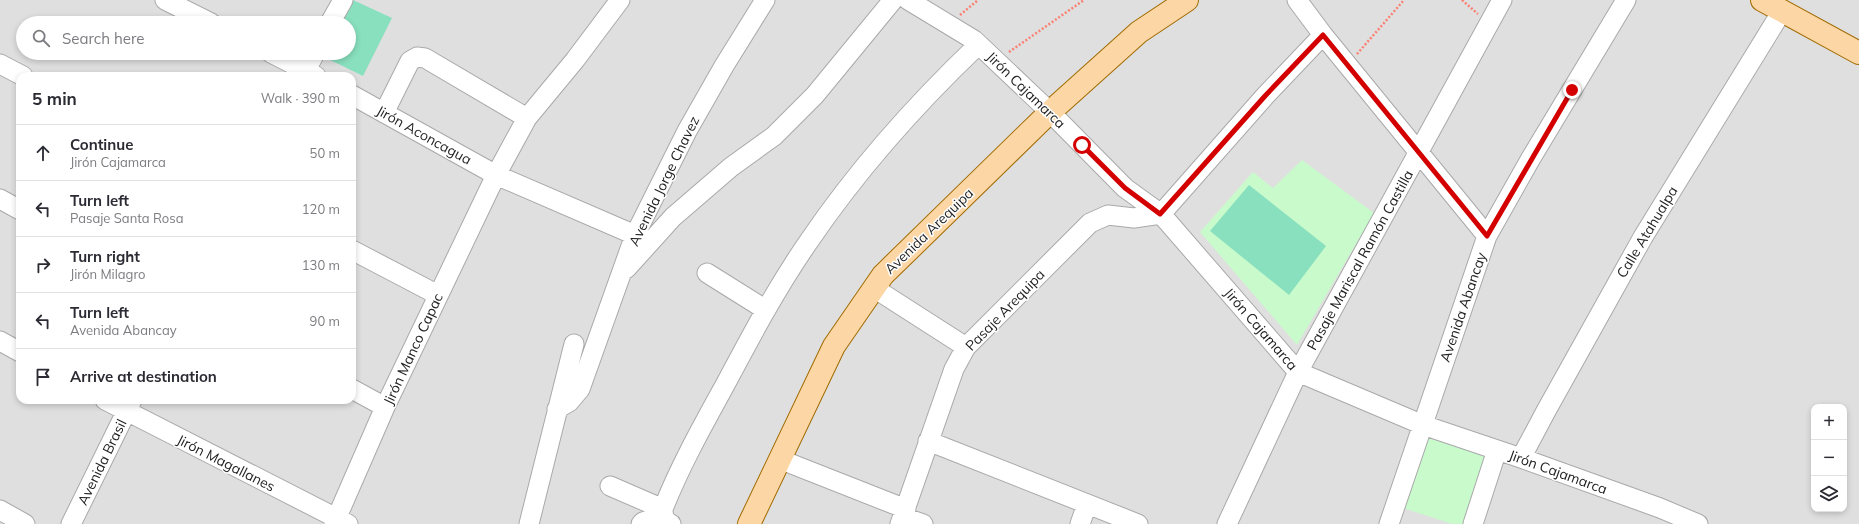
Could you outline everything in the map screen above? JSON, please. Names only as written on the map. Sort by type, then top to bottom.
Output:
[{"type":"main road","name":"Avenida Arequipa","points":[[749,524],[834,346],[883,275],[1050,112],[1139,32],[1187,0]]},
{"type":"main road","points":[[1762,0],[1858,51]]},
{"type":"street","points":[[165,0],[197,16]]},
{"type":"street","points":[[334,16],[343,0]]},
{"type":"street","name":"Jirón Manco Capac","points":[[339,522],[385,406],[496,175],[528,118],[575,60],[620,0]]},
{"type":"street","name":"Avenida Jorge Chavez","points":[[558,409],[570,402],[580,389],[635,235],[687,131],[724,66],[765,0]]},
{"type":"street","points":[[621,274],[673,217],[731,167],[774,136],[815,95],[893,0]]},
{"type":"street","name":"Jirón Cajamarca","points":[[908,0],[974,40],[1050,112],[1125,188],[1160,214],[1298,372],[1423,425],[1521,458],[1660,508],[1698,524]]},
{"type":"street","points":[[1297,0],[1323,35],[1487,236]]},
{"type":"street","name":"Pasaje Mariscal Ramón Castilla","points":[[1227,524],[1298,372],[1502,0]]},
{"type":"street","name":"Avenida Abancay","points":[[1394,523],[1423,425],[1487,236],[1626,0]]},
{"type":"street","name":"Calle Atahualpa","points":[[1521,458],[1643,237],[1782,11]]},
{"type":"street","points":[[1160,214],[1265,96],[1323,35]]},
{"type":"street","points":[[666,516],[682,466],[766,310],[808,242],[862,169],[918,105],[978,45]]},
{"type":"street","points":[[384,113],[410,61],[417,56],[425,58],[528,118]]},
{"type":"street","points":[[283,60],[304,72]]},
{"type":"street","points":[[309,72],[313,60]]},
{"type":"street","points":[[0,64],[16,72]]},
{"type":"street","name":"Jirón Aconcagua","points":[[356,98],[496,175],[635,235]]},
{"type":"street","points":[[0,199],[16,208]]},
{"type":"street","name":"Pasaje Arequipa","points":[[903,516],[954,369],[966,347],[1090,223],[1108,215],[1134,218],[1160,214]]},
{"type":"street","points":[[356,252],[438,295]]},
{"type":"street","points":[[707,273],[766,310]]},
{"type":"street","points":[[874,288],[966,347]]},
{"type":"street","points":[[0,341],[16,350]]},
{"type":"street","points":[[529,524],[574,344]]},
{"type":"street","points":[[356,391],[385,406]]},
{"type":"street","name":"Jirón Magallanes","points":[[129,406],[339,522]]},
{"type":"street","name":"Avenida Brasil","points":[[71,524],[129,406]]},
{"type":"street","points":[[928,441],[1138,524]]},
{"type":"street","points":[[1473,524],[1496,450]]},
{"type":"street","points":[[779,459],[923,524]]},
{"type":"street","points":[[610,486],[666,516]]},
{"type":"street","points":[[1080,524],[1087,504]]},
{"type":"street","points":[[0,510],[25,524]]},
{"type":"street","points":[[641,524],[643,522],[666,516]]},
{"type":"path","points":[[949,25],[978,0]]},
{"type":"path","points":[[996,61],[1084,0]]},
{"type":"path","points":[[1348,64],[1404,0]]},
{"type":"path","points":[[1462,0],[1489,23]]},
{"type":"shaded area","points":[[0,0],[1859,0],[1859,524],[0,524]]},
{"type":"green space","points":[[353,0],[392,18],[363,76],[330,60],[356,60],[356,16],[345,16]]},
{"type":"green space","points":[[1302,160],[1374,213],[1297,345],[1200,232],[1253,172],[1273,188]]},
{"type":"green space","points":[[1249,185],[1326,246],[1289,295],[1210,231]]},
{"type":"green space","points":[[1425,437],[1486,456],[1465,524],[1452,524],[1403,508]]},
{"type":"route","points":[[1082,145],[1125,188],[1160,214],[1265,96],[1323,35],[1487,236],[1572,90]]}]
